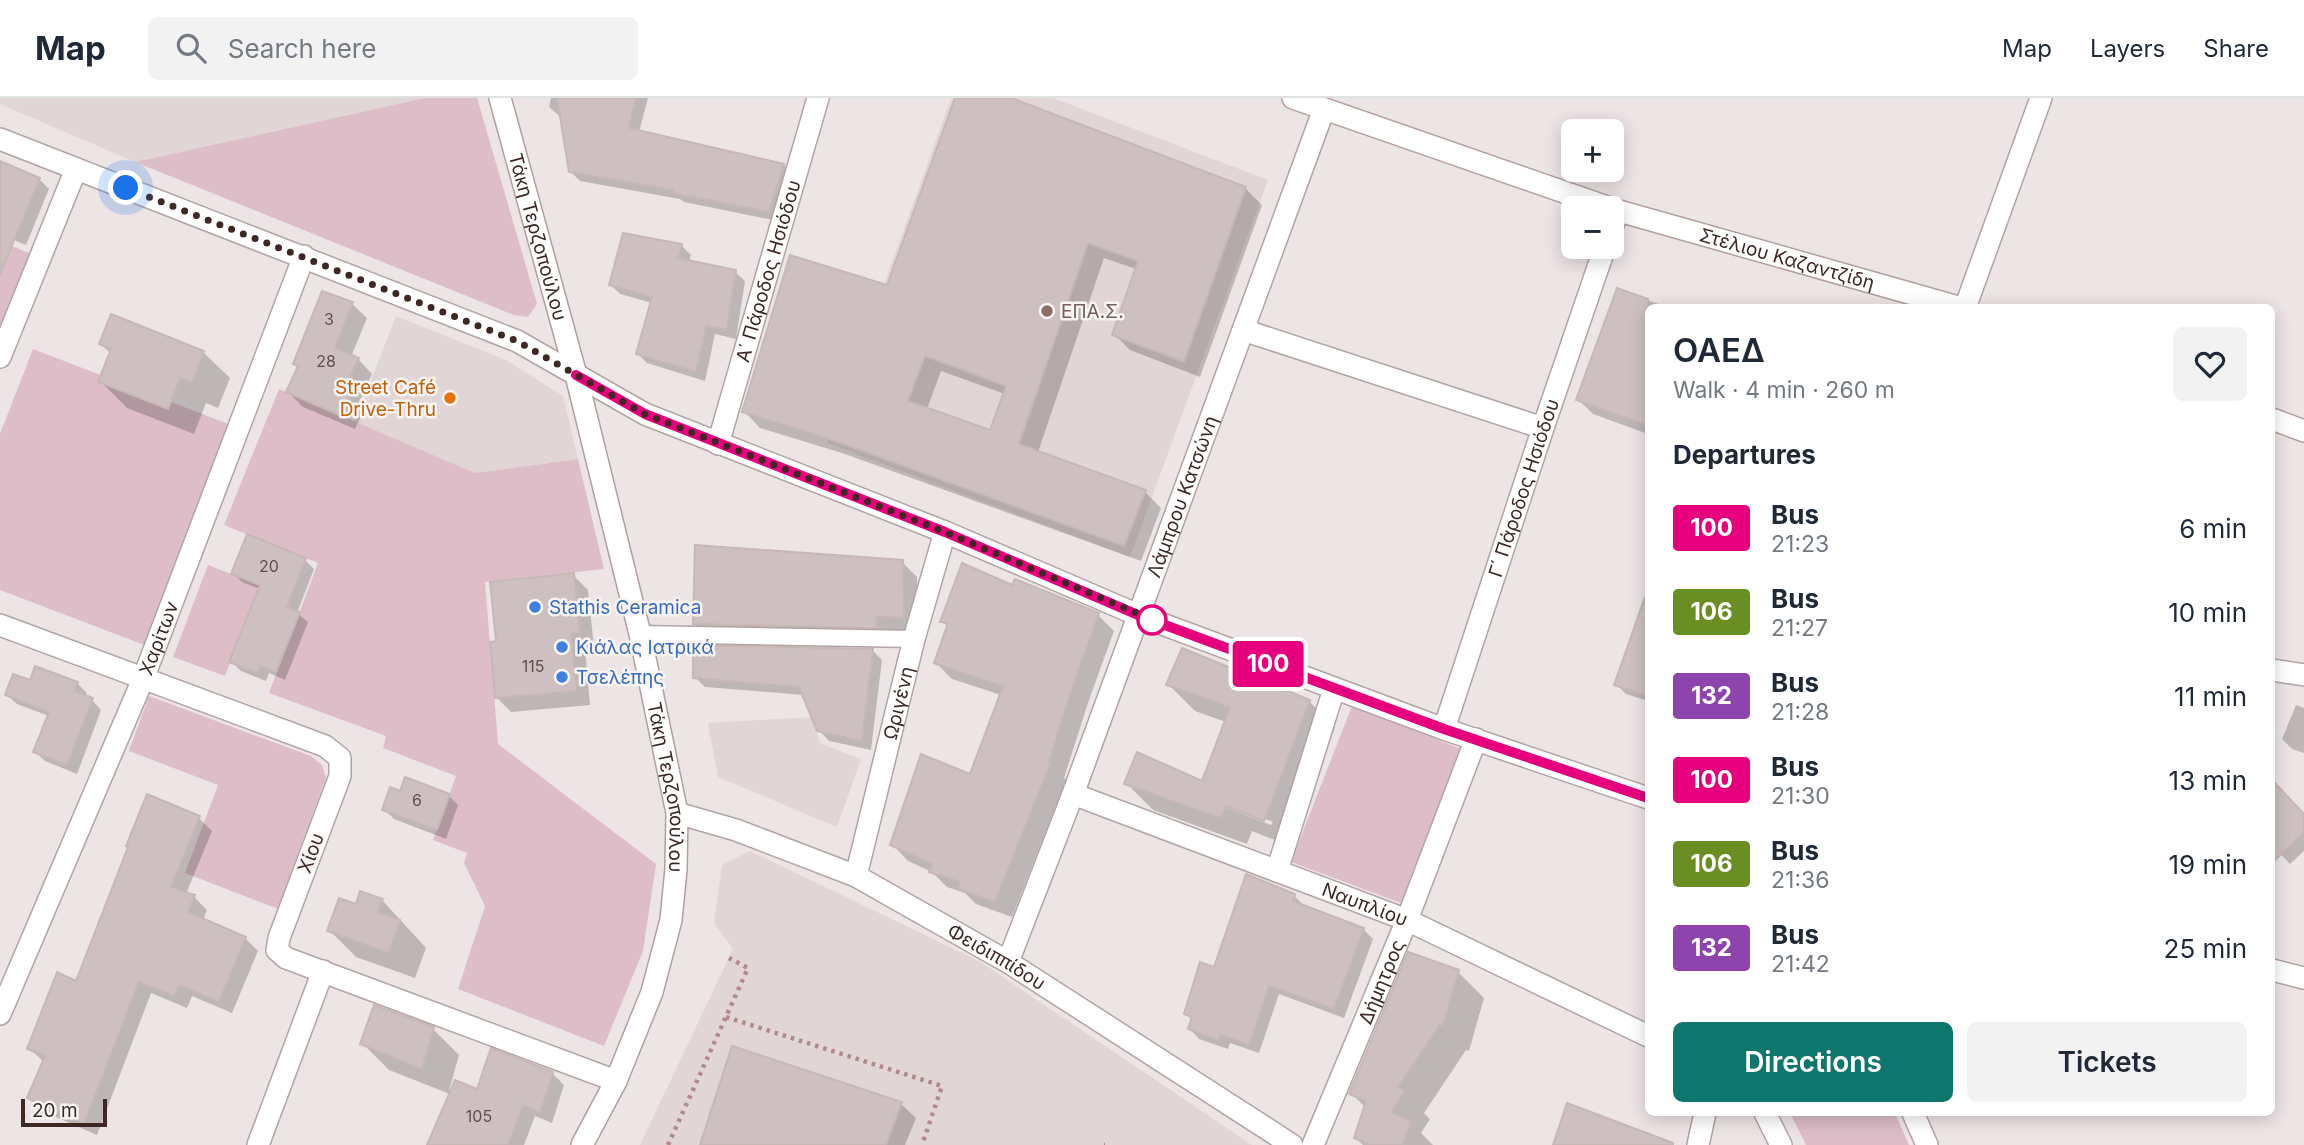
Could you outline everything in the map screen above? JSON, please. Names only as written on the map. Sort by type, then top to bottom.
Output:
[{"type":"street","name":"Τάκη Τερζοπούλου","points":[[500,98],[576,375],[640,634],[677,813],[676,869],[671,920],[652,992],[615,1081],[582,1145]]},
{"type":"street","name":"Α΄ Πάροδος Ησιόδου","points":[[718,444],[818,98]]},
{"type":"street","name":"Στέλιου Καζαντζίδη","points":[[1293,98],[1563,196]]},
{"type":"street","points":[[1965,304],[2042,98]]},
{"type":"street","name":"Λάμπρου Κατσώνη","points":[[1008,962],[1073,794],[1324,109]]},
{"type":"street","points":[[0,139],[517,341],[645,414],[945,532],[1138,615],[1444,729],[1645,797]]},
{"type":"street","points":[[0,357],[76,169]]},
{"type":"street","name":"Στέλιου Καζαντζίδη","points":[[1624,217],[1949,304]]},
{"type":"street","name":"Χαρίτων","points":[[0,1014],[143,679],[303,256]]},
{"type":"street","name":"Γ΄ Πάροδος Ησιόδου","points":[[1444,729],[1601,259]]},
{"type":"street","points":[[1243,330],[1543,428]]},
{"type":"street","points":[[2275,420],[2304,431]]},
{"type":"street","name":"Ωριγένη","points":[[856,876],[914,639],[945,532]]},
{"type":"street","name":"Χίου","points":[[0,625],[325,746],[340,758],[340,776],[279,937],[277,950],[286,958],[615,1081]]},
{"type":"street","points":[[2275,670],[2304,675]]},
{"type":"street","points":[[1277,871],[1334,689]]},
{"type":"street","name":"Δήμητρος","points":[[1313,1145],[1407,920],[1476,739]]},
{"type":"street","name":"Ναυπλίου","points":[[1073,794],[1407,920],[1645,1035]]},
{"type":"street","name":"Φειδιππίδου","points":[[677,813],[736,830],[856,876],[1008,962],[1293,1145]]},
{"type":"street","points":[[258,1145],[323,971]]},
{"type":"street","points":[[2275,971],[2304,978]]},
{"type":"street","points":[[1698,1145],[1704,1116]]},
{"type":"street","points":[[1766,1116],[1781,1145]]},
{"type":"street","points":[[1914,1116],[1927,1145]]},
{"type":"lane","points":[[640,634],[914,639]]},
{"type":"path","points":[[668,1145],[748,968],[729,958]]},
{"type":"path","points":[[726,1017],[942,1086],[922,1145]]},
{"type":"shaded area","points":[[0,98],[425,98],[135,162],[0,104]]},
{"type":"shaded area","points":[[425,98],[477,98],[537,304],[528,317],[514,315],[135,162]]},
{"type":"shaded area","name":"ΕΠΑ.Σ.","points":[[951,98],[1053,98],[1268,180],[1130,557],[827,443]]},
{"type":"shaded area","points":[[0,241],[34,255],[0,340]]},
{"type":"shaded area","points":[[396,316],[506,360],[563,396],[578,459],[475,473],[355,422]]},
{"type":"shaded area","points":[[33,349],[231,425],[147,646],[0,590],[0,434]]},
{"type":"shaded area","points":[[279,389],[475,473],[578,459],[604,569],[485,582],[498,744],[656,864],[643,951],[604,1046],[458,989],[485,906],[464,863],[467,853],[433,840],[456,776],[383,748],[386,736],[269,693],[318,563],[224,525]]},
{"type":"shaded area","points":[[208,565],[260,585],[225,676],[173,657]]},
{"type":"shaded area","points":[[149,696],[311,756],[322,765],[326,778],[278,909],[185,873],[218,785],[129,751]]},
{"type":"shaded area","points":[[1352,706],[1466,751],[1401,903],[1291,862]]},
{"type":"shaded area","points":[[812,717],[820,743],[861,759],[837,827],[718,777],[708,723]]},
{"type":"shaded area","points":[[750,851],[979,961],[1252,1145],[640,1145],[733,949],[714,923],[722,865]]},
{"type":"shaded area","points":[[1792,1116],[1896,1116],[1909,1145],[1806,1145]]},
{"type":"building","points":[[557,98],[636,98],[629,128],[784,164],[769,212],[672,193],[673,190],[569,172]]},
{"type":"building","name":"ΕΠΑ.Σ.","points":[[955,98],[1011,98],[1246,187],[1184,362],[1112,335],[1138,261],[1088,243],[1019,444],[1146,490],[1124,546],[827,438],[742,412],[790,255],[887,285]],"holes":[[[925,356],[1006,386],[990,430],[908,401]]]},
{"type":"building","points":[[0,161],[40,178],[0,274]]},
{"type":"building","points":[[623,233],[682,244],[678,258],[736,270],[727,330],[706,326],[696,372],[636,354],[652,297],[609,285]]},
{"type":"building","points":[[1617,288],[1648,299],[1648,304],[1645,304],[1645,425],[1576,400]]},
{"type":"building","points":[[322,291],[353,302],[335,348],[359,358],[345,387],[353,390],[341,416],[286,392],[298,366],[293,364]]},
{"type":"building","points":[[111,314],[204,351],[192,383],[180,378],[168,409],[98,382],[111,349],[99,344]]},
{"type":"building","points":[[247,534],[306,558],[287,607],[300,612],[276,672],[260,666],[257,673],[229,662],[260,585],[231,574]]},
{"type":"building","points":[[695,545],[903,560],[904,618],[877,616],[876,628],[693,624]]},
{"type":"building","points":[[962,563],[1012,585],[1015,579],[1099,613],[1074,683],[1049,761],[1051,762],[995,902],[958,889],[960,882],[929,872],[932,864],[890,845],[921,754],[970,774],[1003,686],[934,663],[948,623],[940,622]]},
{"type":"building","points":[[574,573],[580,633],[571,634],[577,691],[495,698],[490,642],[496,641],[490,582]]},
{"type":"building","points":[[1645,597],[1645,695],[1614,685]]},
{"type":"building","points":[[693,645],[873,649],[862,741],[817,731],[799,687],[693,678]]},
{"type":"building","points":[[1182,648],[1310,700],[1264,821],[1226,806],[1221,818],[1124,784],[1137,752],[1202,781],[1230,707],[1166,685]]},
{"type":"building","points":[[35,666],[78,682],[74,691],[93,698],[67,765],[33,752],[49,712],[5,695],[13,674],[30,680]]},
{"type":"building","points":[[405,777],[450,794],[437,830],[382,810],[390,787],[400,791]]},
{"type":"building","points":[[2275,783],[2304,814],[2304,832],[2275,860]]},
{"type":"building","points":[[147,794],[200,816],[171,887],[195,895],[188,912],[246,937],[219,1002],[179,985],[174,996],[139,982],[84,1124],[27,1098],[45,1056],[27,1049],[57,972],[76,981]]},
{"type":"building","points":[[1246,874],[1295,894],[1293,901],[1364,928],[1334,1009],[1269,986],[1249,1045],[1221,1035],[1218,1040],[1188,1029],[1192,1017],[1184,1014],[1200,962],[1214,967]]},
{"type":"building","points":[[360,891],[383,899],[378,912],[400,920],[389,953],[327,931],[339,898],[356,904]]},
{"type":"building","points":[[1408,952],[1459,970],[1443,1026],[1440,1025],[1398,1087],[1405,1091],[1391,1112],[1411,1121],[1403,1145],[1370,1145],[1354,1138],[1366,1101],[1349,1094]]},
{"type":"building","points":[[374,1005],[434,1027],[422,1069],[360,1044]]},
{"type":"building","points":[[732,1046],[902,1102],[886,1145],[700,1145]]},
{"type":"building","points":[[491,1048],[553,1072],[540,1113],[523,1105],[508,1145],[427,1145],[455,1080],[477,1089]]},
{"type":"building","points":[[1567,1103],[1673,1143],[1673,1145],[1553,1145]]},
{"type":"bus line","name":"100","points":[[576,375],[645,414],[945,532],[1138,615],[1444,729],[1645,797]]},
{"type":"place","name":"ΕΠΑ.Σ.","points":[[1047,311]]},
{"type":"place","name":"Street Café Drive-Thru","points":[[450,398]]},
{"type":"place","name":"Stathis Ceramica","points":[[535,607]]},
{"type":"place","name":"Κιάλας Ιατρικά","points":[[562,647]]},
{"type":"place","name":"Τσελέπης","points":[[562,677]]},
{"type":"route","points":[[126,188],[517,341],[645,414],[945,532],[1163,624],[1152,620]]}]
